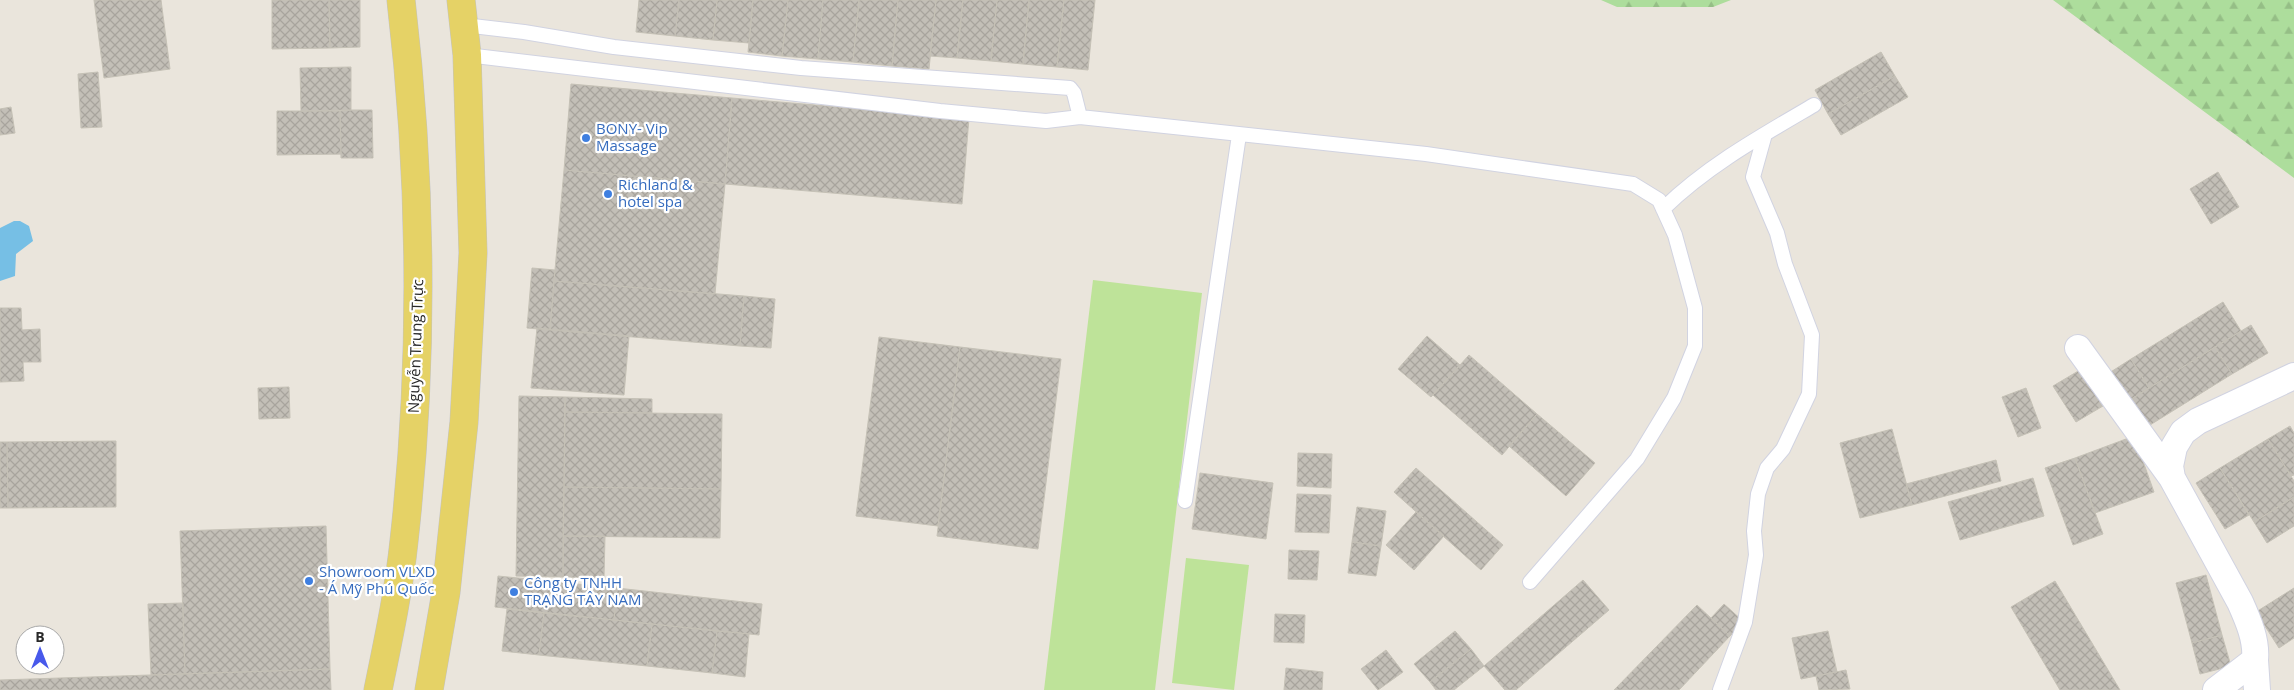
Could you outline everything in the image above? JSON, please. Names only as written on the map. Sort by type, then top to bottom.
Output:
[{"type":"main road","name":"Nguyễn Trung Trực","points":[[378,690],[404,542],[418,360],[418,281],[410,78],[401,0]]},
{"type":"main road","points":[[429,690],[446,592],[464,422],[473,253],[467,55],[463,12]]},
{"type":"street","points":[[2078,348],[2172,478],[2240,602],[2250,624],[2255,660],[2256,690]]},
{"type":"street","points":[[2172,478],[2170,466],[2174,447],[2183,432],[2198,421],[2294,376]]},
{"type":"street","points":[[2216,690],[2255,660]]},
{"type":"lane","points":[[463,12],[524,32],[614,47],[801,68],[1052,85],[1072,89],[1080,117]]},
{"type":"lane","points":[[467,55],[950,112],[1046,121],[1080,117],[1426,154],[1633,184],[1659,200],[1675,235],[1695,308],[1695,346],[1674,398],[1637,459],[1530,582]]},
{"type":"lane","points":[[1663,209],[1682,190],[1744,146],[1814,105]]},
{"type":"lane","points":[[1720,690],[1746,622],[1756,555],[1754,531],[1758,494],[1767,468],[1783,449],[1809,394],[1812,335],[1785,264],[1777,232],[1753,177],[1765,134]]},
{"type":"lane","points":[[1185,501],[1239,135]]},
{"type":"green space","points":[[1601,0],[1731,0],[1713,7],[1617,7]]},
{"type":"green space","points":[[2053,0],[2294,0],[2294,178]]},
{"type":"green space","points":[[1093,280],[1202,293],[1155,690],[1044,690]]},
{"type":"green space","points":[[1186,558],[1249,565],[1234,690],[1172,683]]},
{"type":"water","points":[[14,221],[20,221],[29,226],[33,241],[16,254],[15,276],[0,281],[0,228]]},
{"type":"building","points":[[94,0],[161,0],[170,69],[104,78]]},
{"type":"building","points":[[272,0],[329,0],[330,48],[272,49]]},
{"type":"building","points":[[329,0],[360,0],[360,47],[330,48]]},
{"type":"building","points":[[639,0],[679,0],[675,36],[636,32]]},
{"type":"building","points":[[679,0],[717,0],[713,40],[675,36]]},
{"type":"building","points":[[717,0],[753,0],[749,43],[713,40]]},
{"type":"building","points":[[753,0],[788,0],[782,56],[748,52]]},
{"type":"building","points":[[788,0],[823,0],[818,59],[782,56]]},
{"type":"building","points":[[823,0],[859,0],[853,62],[818,59]]},
{"type":"building","points":[[859,0],[898,0],[892,66],[853,62]]},
{"type":"building","points":[[898,0],[936,0],[929,69],[892,66]]},
{"type":"building","points":[[936,0],[963,0],[957,58],[930,56]]},
{"type":"building","points":[[963,0],[997,0],[991,61],[957,58]]},
{"type":"building","points":[[997,0],[1029,0],[1023,64],[991,61]]},
{"type":"building","points":[[1029,0],[1064,0],[1057,67],[1023,64]]},
{"type":"building","points":[[1064,0],[1095,0],[1088,70],[1057,67]]},
{"type":"building","points":[[1881,52],[1895,76],[1828,114],[1815,90]]},
{"type":"building","points":[[351,67],[351,110],[301,111],[300,68]]},
{"type":"building","points":[[98,72],[102,127],[81,128],[78,74]]},
{"type":"building","points":[[1895,76],[1908,97],[1841,135],[1828,114]]},
{"type":"building","points":[[571,84],[732,98],[725,184],[564,170]]},
{"type":"building","points":[[732,98],[969,118],[962,204],[725,184]]},
{"type":"building","points":[[11,107],[15,133],[0,135],[0,109]]},
{"type":"building","points":[[372,110],[373,158],[341,158],[340,111]]},
{"type":"building","points":[[277,111],[340,111],[341,154],[277,155]]},
{"type":"building","points":[[564,170],[725,184],[715,294],[554,281]]},
{"type":"building","points":[[2218,172],[2239,207],[2211,224],[2190,189]]},
{"type":"building","points":[[532,268],[555,270],[550,330],[527,328]]},
{"type":"building","points":[[554,281],[744,296],[740,346],[550,330]]},
{"type":"building","points":[[744,296],[775,299],[771,348],[740,346]]},
{"type":"building","points":[[2223,302],[2241,331],[2149,388],[2131,359]]},
{"type":"building","points":[[0,308],[21,308],[22,330],[40,329],[41,362],[23,362],[24,381],[0,382]]},
{"type":"building","points":[[2251,325],[2268,353],[2232,374],[2215,347]]},
{"type":"building","points":[[537,328],[629,336],[624,395],[531,388]]},
{"type":"building","points":[[1427,336],[1460,365],[1431,397],[1398,369]]},
{"type":"building","points":[[879,337],[960,347],[938,526],[856,516]]},
{"type":"building","points":[[960,347],[1061,359],[1038,549],[937,536]]},
{"type":"building","points":[[2215,347],[2232,374],[2142,430],[2125,403]]},
{"type":"building","points":[[1469,355],[1537,414],[1502,455],[1433,395]]},
{"type":"building","points":[[2131,359],[2149,388],[2125,403],[2106,375]]},
{"type":"building","points":[[2085,367],[2108,403],[2076,422],[2053,386]]},
{"type":"building","points":[[289,387],[290,418],[259,419],[258,388]]},
{"type":"building","points":[[2026,388],[2041,428],[2018,437],[2002,397]]},
{"type":"building","points":[[519,396],[565,397],[563,577],[516,576]]},
{"type":"building","points":[[565,397],[652,399],[652,413],[565,412]]},
{"type":"building","points":[[565,412],[722,414],[721,489],[564,487]]},
{"type":"building","points":[[1537,414],[1595,463],[1566,496],[1509,446]]},
{"type":"building","points":[[2290,426],[2294,433],[2294,475],[2291,476],[2268,439]]},
{"type":"building","points":[[1892,429],[1912,505],[1860,518],[1840,443]]},
{"type":"building","points":[[2134,436],[2154,492],[2095,513],[2075,458]]},
{"type":"building","points":[[2268,439],[2294,481],[2294,497],[2254,522],[2220,468]]},
{"type":"building","points":[[116,441],[116,507],[8,508],[7,442]]},
{"type":"building","points":[[0,442],[7,442],[8,508],[0,508]]},
{"type":"building","points":[[1298,453],[1332,454],[1331,488],[1297,486]]},
{"type":"building","points":[[2075,458],[2103,534],[2073,545],[2045,468]]},
{"type":"building","points":[[1996,460],[2001,481],[1912,505],[1906,484]]},
{"type":"building","points":[[1416,468],[1503,545],[1481,570],[1394,492]]},
{"type":"building","points":[[2220,468],[2249,515],[2225,529],[2196,483]]},
{"type":"building","points":[[1200,473],[1273,483],[1266,539],[1192,529]]},
{"type":"building","points":[[2033,478],[2044,516],[1960,540],[1948,502]]},
{"type":"building","points":[[564,487],[721,489],[720,538],[563,536]]},
{"type":"building","points":[[1297,494],[1331,495],[1329,533],[1295,532]]},
{"type":"building","points":[[2294,497],[2294,526],[2267,543],[2254,522]]},
{"type":"building","points":[[1357,507],[1386,511],[1381,546],[1352,542]]},
{"type":"building","points":[[1416,512],[1444,536],[1414,570],[1386,545]]},
{"type":"building","points":[[326,526],[330,669],[185,674],[180,531]]},
{"type":"building","points":[[563,536],[605,536],[604,578],[563,577]]},
{"type":"building","points":[[1352,542],[1381,546],[1376,576],[1348,573]]},
{"type":"building","points":[[1289,550],[1319,551],[1317,580],[1288,579]]},
{"type":"building","points":[[2206,575],[2222,635],[2192,643],[2176,583]]},
{"type":"building","points":[[498,576],[617,588],[614,620],[495,607]]},
{"type":"building","points":[[1583,580],[1609,610],[1516,690],[1505,690],[1484,666]]},
{"type":"building","points":[[2055,581],[2120,690],[2060,690],[2011,607]]},
{"type":"building","points":[[617,588],[762,604],[759,635],[614,620]]},
{"type":"building","points":[[2294,588],[2294,638],[2279,648],[2256,612]]},
{"type":"building","points":[[183,603],[185,674],[151,675],[148,604]]},
{"type":"building","points":[[1724,604],[1744,622],[1730,636],[1711,618]]},
{"type":"building","points":[[1697,605],[1730,636],[1679,690],[1614,690]]},
{"type":"building","points":[[507,609],[544,613],[539,655],[502,651]]},
{"type":"building","points":[[544,613],[652,624],[647,666],[539,655]]},
{"type":"building","points":[[1275,614],[1305,615],[1304,643],[1274,642]]},
{"type":"building","points":[[652,624],[717,631],[712,673],[647,666]]},
{"type":"building","points":[[717,631],[749,634],[745,677],[712,673]]},
{"type":"building","points":[[1455,631],[1471,649],[1430,682],[1414,664]]},
{"type":"building","points":[[1828,631],[1837,672],[1801,679],[1792,638]]},
{"type":"building","points":[[2222,635],[2231,666],[2200,674],[2192,643]]},
{"type":"building","points":[[1471,649],[1484,666],[1454,690],[1436,690],[1430,682]]},
{"type":"building","points":[[1386,650],[1403,672],[1378,690],[1361,669]]},
{"type":"building","points":[[1286,668],[1323,672],[1322,690],[1284,690]]},
{"type":"building","points":[[330,669],[331,690],[0,690],[0,680]]},
{"type":"building","points":[[1846,670],[1850,689],[1819,690],[1816,676]]},
{"type":"place","name":"BONY- Vip Massage","points":[[586,138]]},
{"type":"place","name":"Richland & hotel spa","points":[[608,194]]},
{"type":"place","name":"Showroom VLXD - Á Mỹ Phú Quốc","points":[[309,581]]},
{"type":"place","name":"Công ty TNHH TRẠNG TÂY NAM","points":[[514,592]]}]
